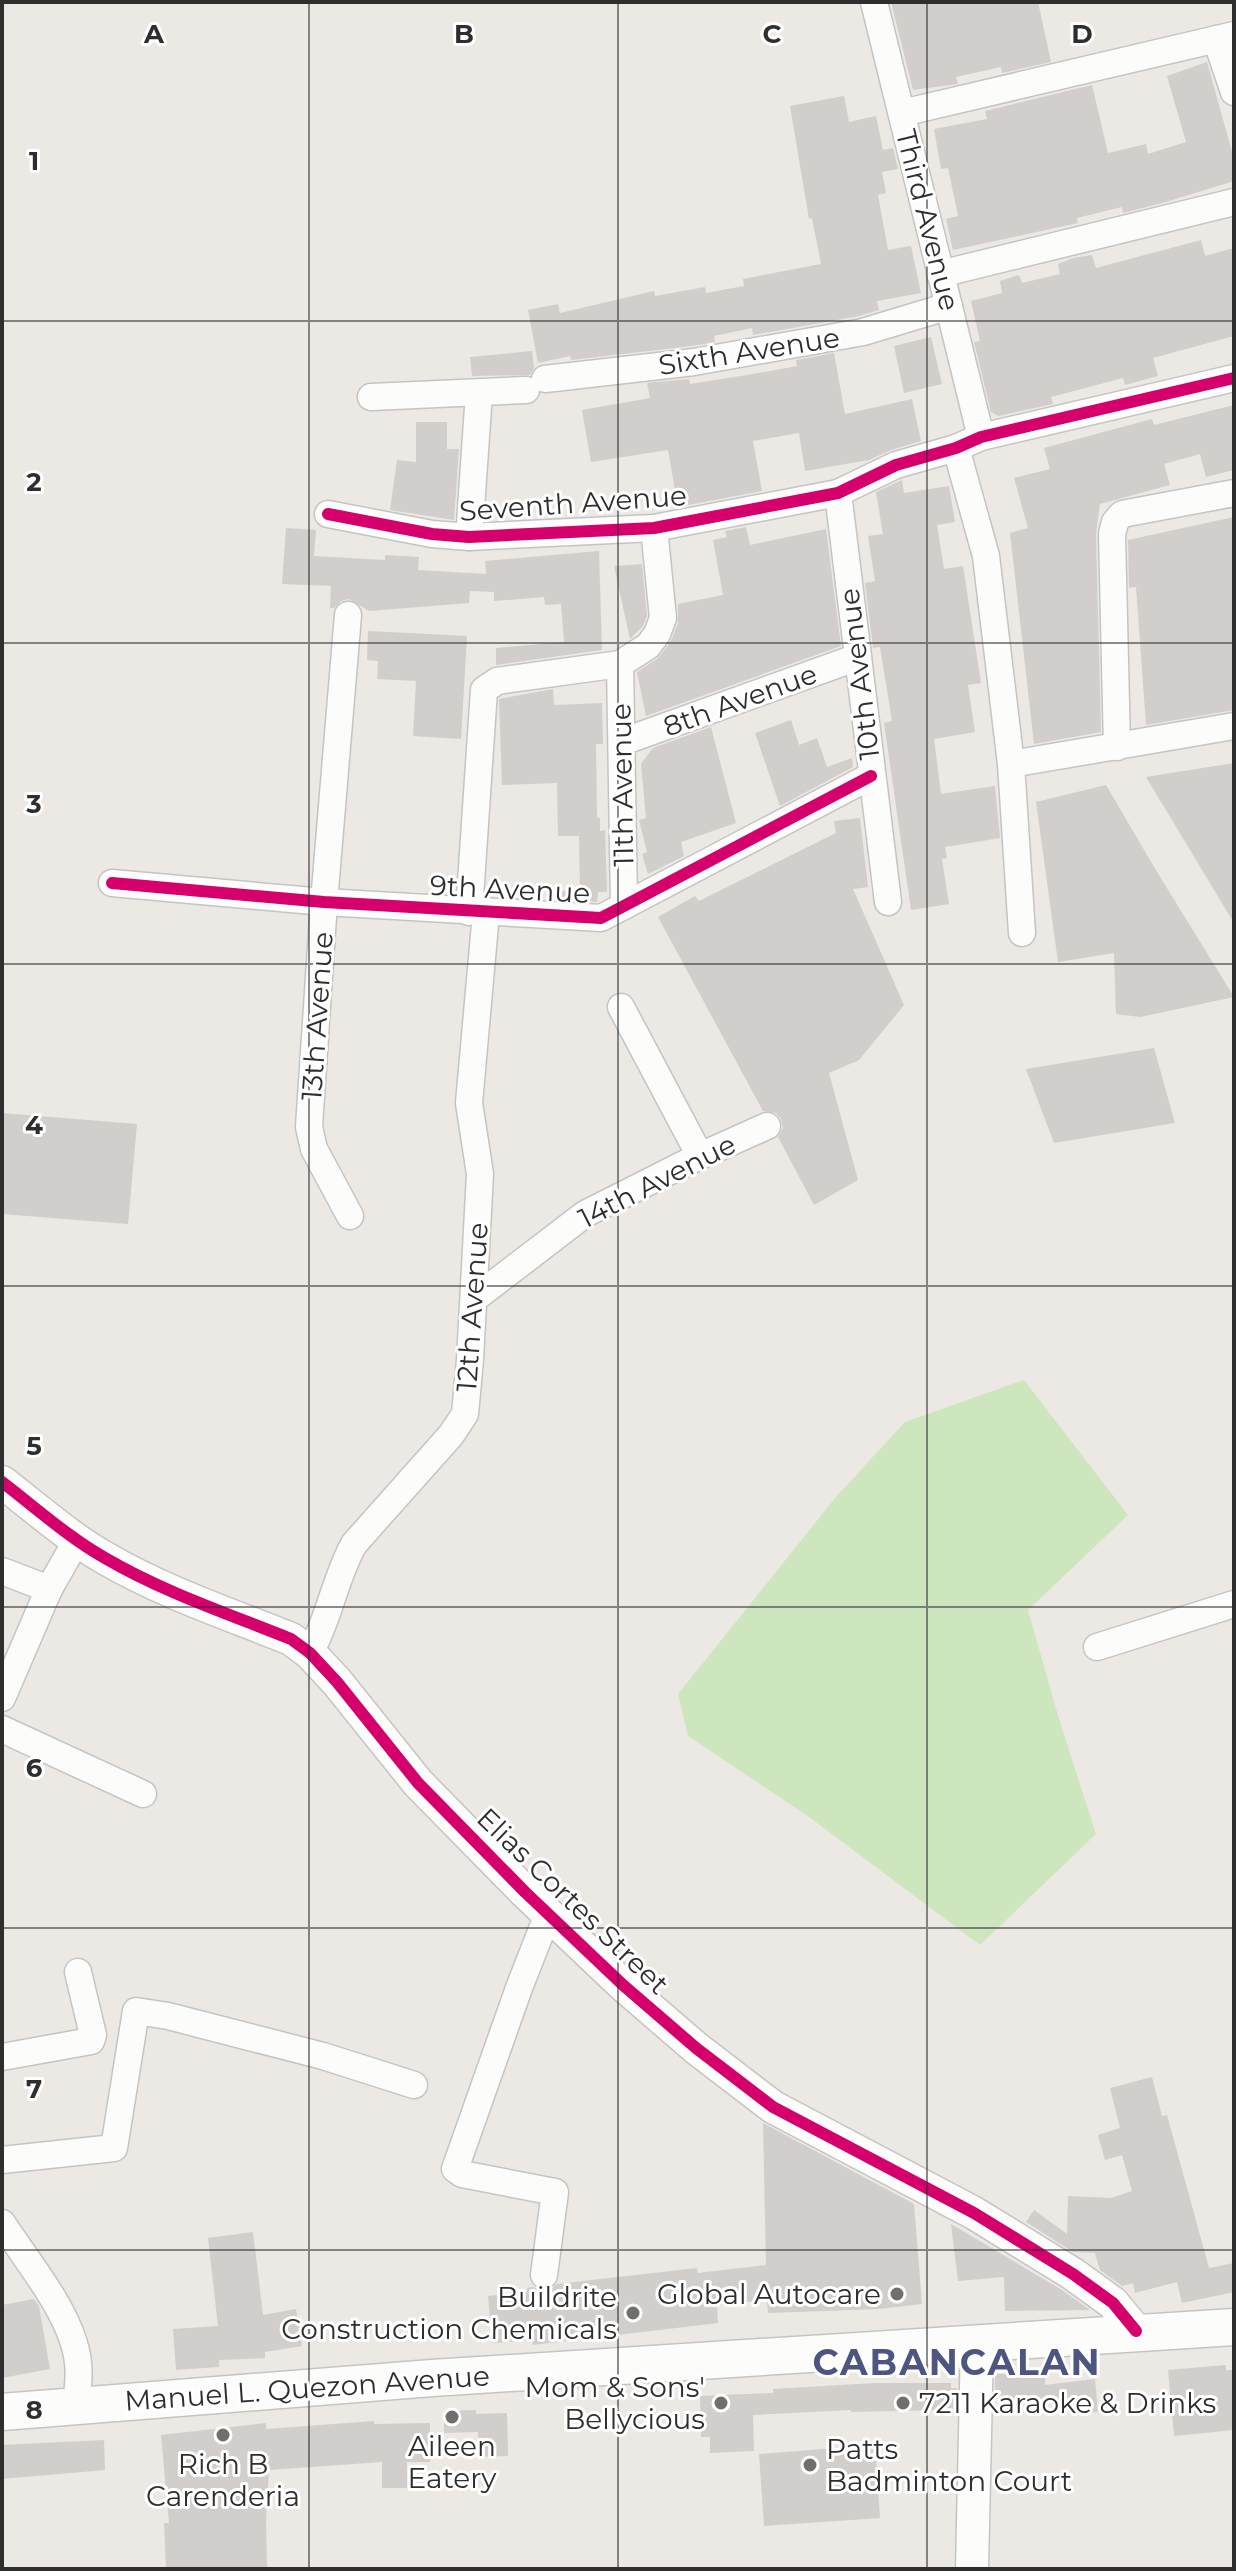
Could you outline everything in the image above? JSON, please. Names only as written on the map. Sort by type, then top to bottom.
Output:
[{"type":"main road","name":"Manuel L. Quezon Avenue","points":[[2,2412],[288,2387],[1234,2327]]},
{"type":"street","name":"Third Avenue","points":[[874,2],[981,437]]},
{"type":"street","points":[[902,113],[1225,37],[1234,92]]},
{"type":"street","points":[[940,274],[1234,202]]},
{"type":"street","name":"Sixth Avenue","points":[[371,397],[479,393],[694,362],[863,332],[949,306]]},
{"type":"street","name":"Seventh Avenue","points":[[328,514],[432,534],[469,537],[654,528],[838,493],[896,465],[956,448],[981,437],[1234,378]]},
{"type":"street","points":[[469,537],[479,393]]},
{"type":"street","points":[[956,448],[986,556],[1011,764],[1022,933]]},
{"type":"street","name":"10th Avenue","points":[[838,493],[888,902]]},
{"type":"street","points":[[1117,747],[1112,534],[1115,522],[1122,514],[1234,493]]},
{"type":"street","name":"12th Avenue","points":[[310,1653],[354,1544],[463,1419],[469,1372],[480,1174],[469,1103],[484,690],[497,681],[620,664],[648,646],[663,618],[654,528]]},
{"type":"street","name":"13th Avenue","points":[[348,615],[309,1127],[314,1149],[350,1216]]},
{"type":"street","name":"8th Avenue","points":[[622,742],[858,657]]},
{"type":"street","name":"11th Avenue","points":[[620,664],[624,906]]},
{"type":"street","points":[[1011,764],[1234,726]]},
{"type":"street","name":"9th Avenue","points":[[112,883],[324,902],[601,918],[871,776]]},
{"type":"street","points":[[621,1007],[700,1156]]},
{"type":"street","name":"14th Avenue","points":[[474,1299],[585,1214],[767,1126]]},
{"type":"street","name":"Elias Cortes Street","points":[[2,1482],[77,1540],[107,1559],[149,1580],[291,1639],[310,1653],[418,1783],[548,1914],[696,2048],[773,2107],[974,2213],[1073,2274],[1113,2303],[1136,2331]]},
{"type":"street","points":[[2,1698],[49,1589],[77,1540]]},
{"type":"street","points":[[2,1571],[49,1589]]},
{"type":"street","points":[[1097,1647],[1234,1604]]},
{"type":"street","points":[[2,1729],[143,1794]]},
{"type":"street","points":[[544,2275],[555,2192],[462,2174],[455,2169],[548,1914]]},
{"type":"street","points":[[2,2057],[91,2041],[93,2035],[78,1972]]},
{"type":"street","points":[[2,2160],[114,2148],[136,2011],[168,2016],[323,2056],[414,2085]]},
{"type":"street","points":[[2,2223],[55,2302],[67,2326],[78,2362],[76,2407]]},
{"type":"street","points":[[972,2569],[977,2344]]},
{"type":"green space","points":[[1024,1380],[1128,1515],[1028,1610],[1096,1834],[980,1945],[809,1817],[688,1736],[678,1694],[835,1498],[905,1422]]},
{"type":"building","points":[[891,2],[1038,2],[1051,62],[1002,73],[1001,67],[956,77],[958,84],[913,90]]},
{"type":"building","points":[[1207,62],[1234,159],[1234,181],[1123,213],[1122,207],[1077,218],[1078,223],[953,250],[946,219],[958,216],[948,168],[941,169],[934,129],[987,119],[985,111],[1092,85],[1108,153],[1146,144],[1148,154],[1186,142],[1167,76]]},
{"type":"building","points":[[844,96],[849,122],[876,116],[883,150],[893,148],[898,169],[882,172],[886,193],[878,195],[888,250],[911,246],[921,293],[877,301],[879,310],[859,316],[753,335],[752,328],[714,336],[715,342],[692,346],[571,360],[570,356],[538,363],[528,310],[558,304],[560,313],[654,291],[655,296],[705,287],[706,293],[744,286],[743,279],[821,264],[812,218],[809,219],[790,106]]},
{"type":"building","points":[[1201,240],[1205,256],[1234,248],[1234,336],[1153,358],[1158,376],[1125,385],[1123,378],[1051,397],[1053,404],[998,416],[991,412],[974,342],[980,341],[971,301],[1002,293],[1000,281],[1019,275],[1022,283],[1060,274],[1058,264],[1073,258],[1092,255],[1096,268]]},
{"type":"building","points":[[931,337],[942,384],[904,393],[894,346]]},
{"type":"building","points":[[532,351],[534,368],[530,375],[472,376],[470,357]]},
{"type":"building","points":[[834,353],[845,414],[912,399],[921,441],[869,460],[805,471],[799,433],[753,441],[762,491],[678,507],[668,450],[591,462],[582,410],[650,398],[647,383],[689,379],[690,384],[759,373],[797,366],[796,360]]},
{"type":"building","points":[[1234,405],[1234,470],[1206,477],[1200,454],[1164,464],[1170,485],[1100,504],[1096,534],[1101,732],[1034,744],[1010,533],[1028,528],[1014,478],[1050,469],[1044,448],[1152,419],[1154,425]]},
{"type":"building","points":[[416,422],[447,422],[447,449],[459,449],[454,520],[390,510],[397,460],[416,462]]},
{"type":"building","points":[[902,480],[904,493],[949,486],[955,522],[937,525],[944,569],[963,566],[981,683],[968,685],[975,732],[934,739],[941,794],[995,786],[1000,838],[945,847],[947,858],[942,859],[949,904],[911,910],[884,723],[892,721],[880,647],[873,648],[865,583],[875,581],[868,536],[883,534],[876,492]]},
{"type":"building","points":[[1234,517],[1234,710],[1146,725],[1136,587],[1129,588],[1128,540]]},
{"type":"building","points":[[746,527],[750,545],[826,529],[841,646],[646,716],[637,672],[657,659],[670,643],[678,623],[678,604],[723,595],[713,540],[727,537],[725,531]]},
{"type":"building","points":[[286,528],[316,530],[314,556],[385,560],[385,555],[419,557],[418,570],[486,574],[485,561],[599,551],[602,650],[496,665],[496,648],[564,642],[561,604],[545,605],[544,597],[494,601],[494,592],[470,591],[469,603],[369,611],[349,599],[330,608],[331,586],[282,584]]},
{"type":"building","points":[[642,564],[647,616],[643,626],[630,639],[614,566]]},
{"type":"building","points":[[368,631],[467,636],[461,739],[413,736],[416,681],[377,679],[378,661],[367,660]]},
{"type":"building","points":[[553,689],[554,705],[602,703],[603,744],[596,744],[597,818],[600,818],[600,831],[605,830],[607,892],[598,892],[597,902],[555,899],[555,891],[580,891],[579,836],[558,836],[557,783],[502,785],[499,699]]},
{"type":"building","points":[[791,720],[799,745],[817,738],[827,767],[852,758],[853,767],[780,806],[755,733]]},
{"type":"building","points":[[711,727],[736,823],[681,842],[684,856],[648,874],[642,854],[647,852],[639,820],[646,818],[641,764],[653,748]]},
{"type":"building","points":[[1234,763],[1234,923],[1146,777]]},
{"type":"building","points":[[1106,785],[1234,997],[1140,1017],[1116,1014],[1114,953],[1058,962],[1036,802]]},
{"type":"building","points":[[860,818],[868,887],[853,889],[904,1005],[859,1060],[829,1073],[858,1180],[814,1205],[778,1137],[783,1128],[781,1119],[776,1113],[763,1111],[658,917],[695,896],[699,901],[836,833],[834,821]]},
{"type":"building","points":[[1154,1048],[1175,1123],[1054,1143],[1026,1069]]},
{"type":"building","points":[[2,1113],[137,1124],[128,1224],[2,1214]]},
{"type":"building","points":[[1152,2077],[1162,2116],[1167,2115],[1209,2268],[1234,2263],[1234,2292],[1182,2303],[1177,2282],[1135,2293],[1133,2283],[1122,2286],[1100,2270],[1095,2253],[1073,2252],[1026,2222],[1034,2210],[1067,2234],[1068,2196],[1111,2198],[1132,2191],[1122,2155],[1105,2160],[1098,2135],[1120,2128],[1110,2088]]},
{"type":"building","points":[[763,2123],[914,2204],[922,2304],[879,2309],[768,2313],[767,2300],[717,2305],[718,2323],[533,2345],[532,2340],[492,2343],[488,2296],[527,2292],[527,2288],[533,2287],[543,2291],[557,2284],[697,2268],[698,2273],[766,2265]]},
{"type":"building","points":[[951,2224],[1090,2310],[1005,2311],[1004,2277],[958,2281]]},
{"type":"building","points":[[253,2232],[263,2315],[296,2309],[302,2346],[265,2352],[265,2358],[219,2360],[219,2367],[176,2370],[173,2329],[218,2326],[208,2238]]},
{"type":"building","points":[[34,2299],[39,2306],[50,2369],[2,2378],[2,2305]]},
{"type":"building","points":[[1226,2365],[1226,2370],[1234,2370],[1234,2430],[1174,2436],[1168,2370]]},
{"type":"building","points":[[995,2374],[1045,2374],[1045,2385],[1095,2379],[1098,2412],[1070,2415],[1068,2400],[995,2399]]},
{"type":"building","points":[[875,2383],[951,2383],[951,2388],[957,2388],[956,2412],[851,2410],[753,2415],[754,2451],[710,2453],[710,2437],[701,2437],[700,2396],[773,2393],[773,2389]]},
{"type":"building","points":[[476,2410],[476,2414],[507,2413],[508,2456],[478,2457],[478,2432],[444,2433],[444,2411]]},
{"type":"building","points":[[374,2421],[374,2424],[430,2423],[430,2462],[407,2462],[407,2488],[382,2488],[382,2462],[269,2470],[265,2569],[166,2569],[164,2523],[169,2523],[161,2435],[266,2423],[266,2429]]},
{"type":"building","points":[[104,2440],[105,2470],[2,2479],[2,2445]]},
{"type":"building","points":[[875,2445],[880,2518],[764,2526],[759,2454]]},
{"type":"cycle path","points":[[328,514],[432,534],[469,537],[654,528],[838,493],[896,465],[956,448],[981,437],[1234,378]]},
{"type":"cycle path","points":[[112,883],[324,902],[601,918],[871,776]]},
{"type":"cycle path","points":[[2,1482],[65,1532],[105,1558],[173,1592],[291,1639],[310,1653],[418,1783],[525,1892],[623,1985],[696,2048],[773,2107],[974,2213],[1073,2274],[1113,2303],[1136,2331]]},
{"type":"place","name":"Global Autocare","points":[[897,2294]]},
{"type":"place","name":"Buildrite Construction Chemicals","points":[[633,2313]]},
{"type":"place","name":"Mom & Sons' Bellycious","points":[[721,2403]]},
{"type":"place","name":"7211 Karaoke & Drinks","points":[[903,2403]]},
{"type":"place","name":"Aileen Eatery","points":[[452,2417]]},
{"type":"place","name":"Rich B Carenderia","points":[[223,2435]]},
{"type":"place","name":"Patts Badminton Court","points":[[810,2465]]},
{"type":"district","name":"CABANCALAN","points":[[957,2362]]}]
